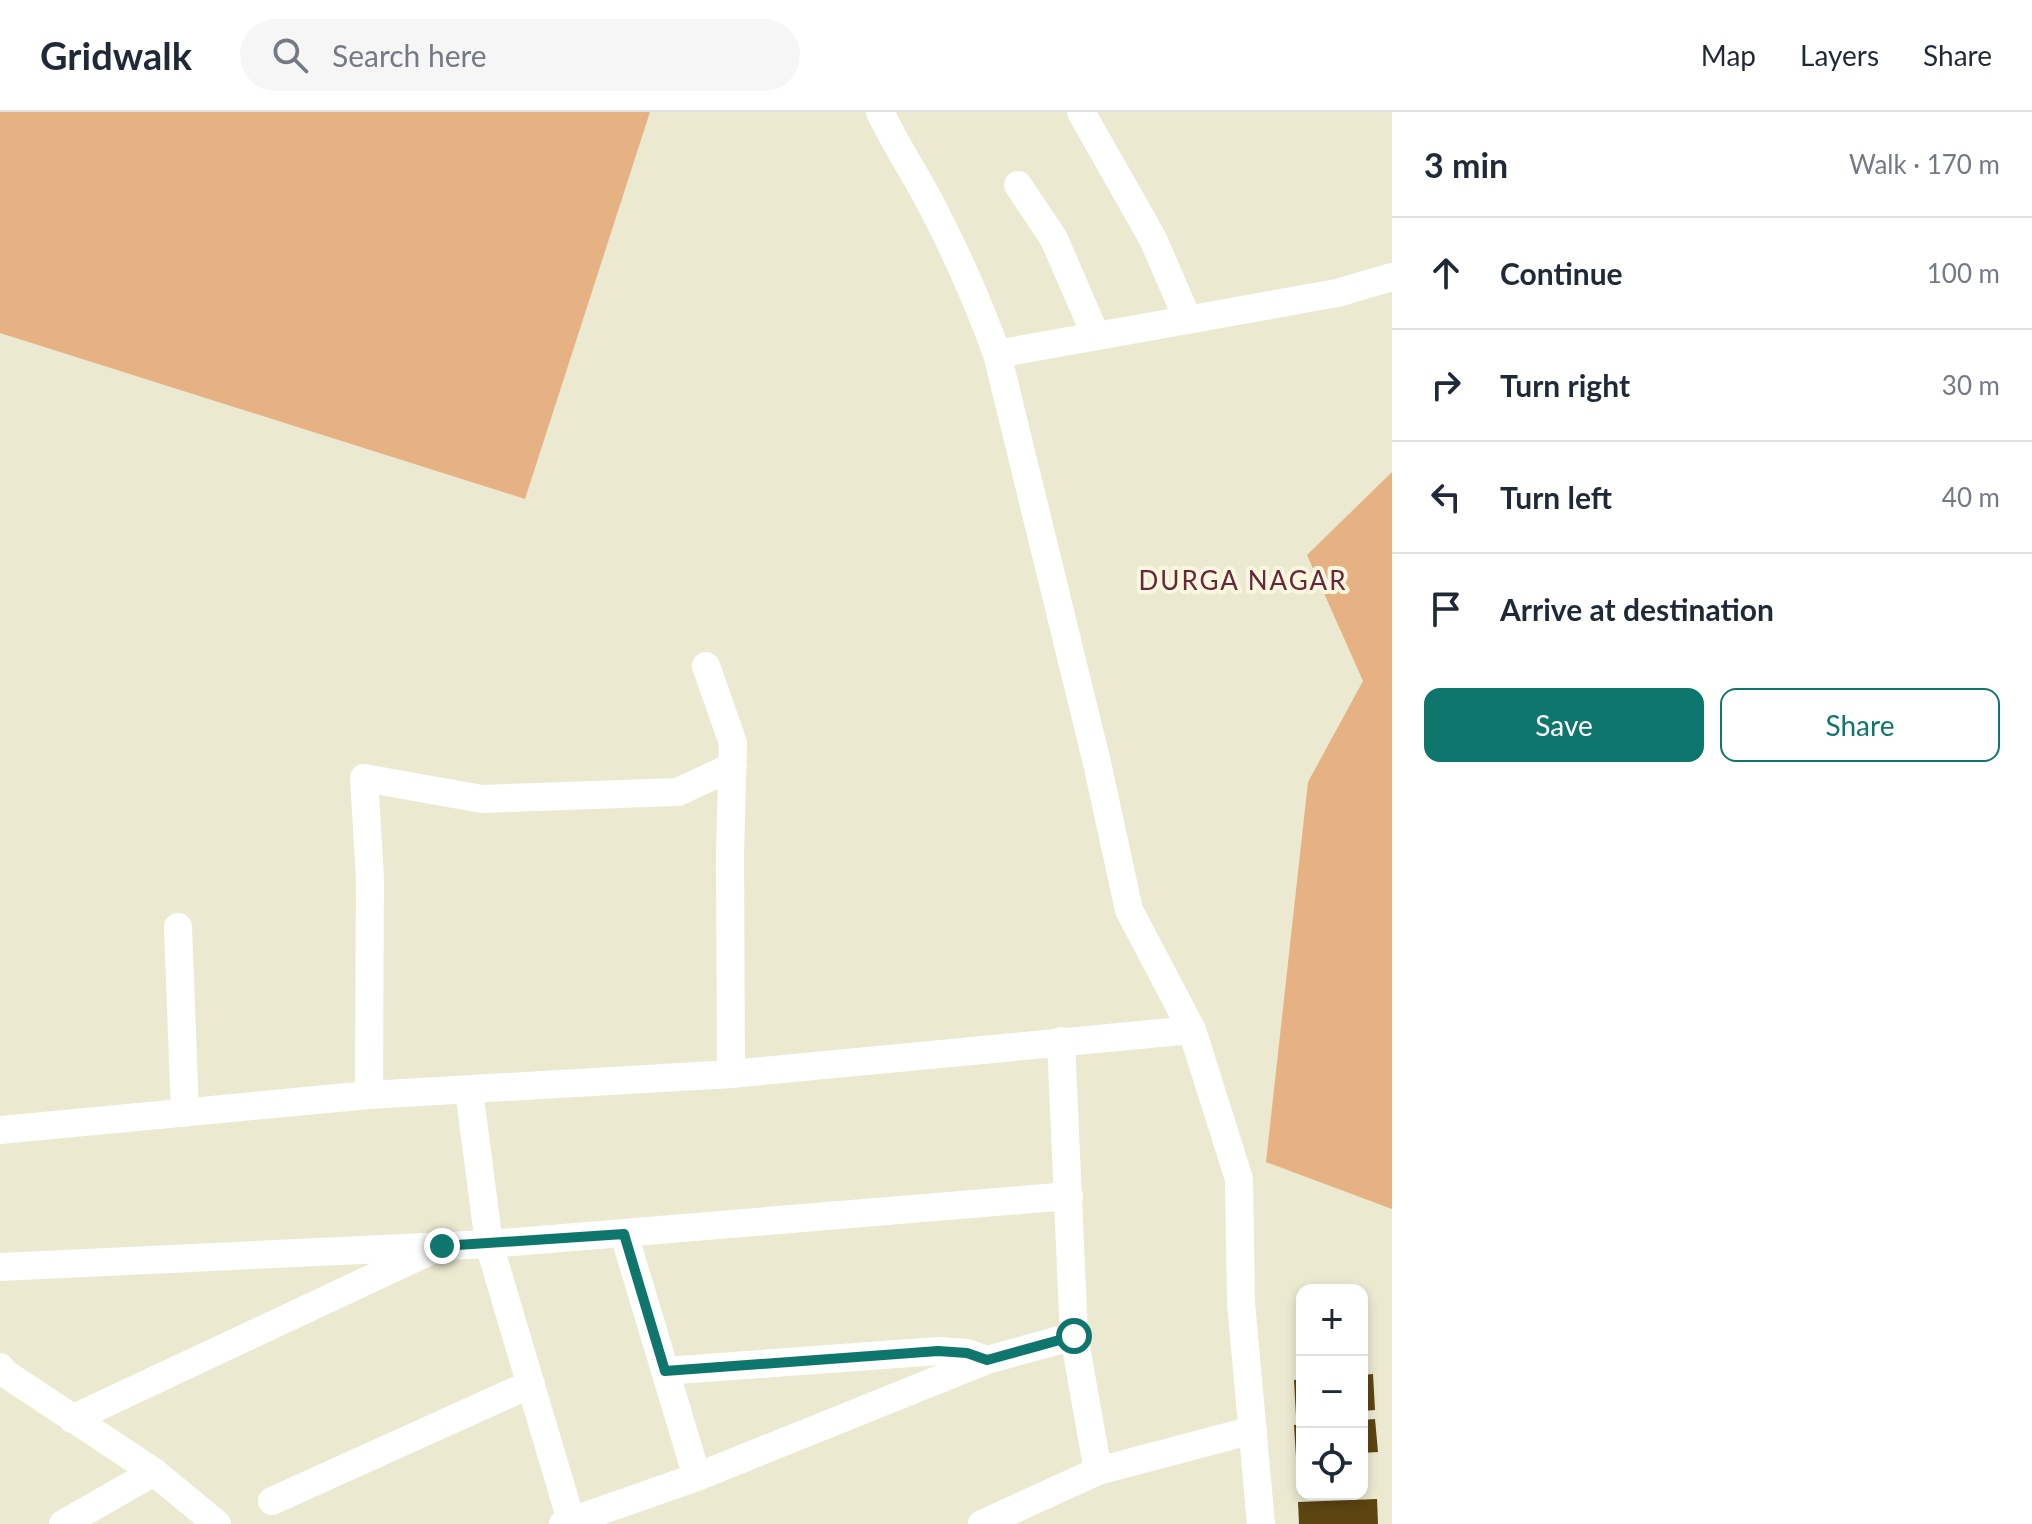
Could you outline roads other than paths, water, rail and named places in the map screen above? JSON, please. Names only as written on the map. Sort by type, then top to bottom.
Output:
[{"type":"street","points":[[880,112],[949,240],[975,295],[997,354],[1129,910],[1192,1030],[1239,1179],[1241,1303],[1261,1524]]},
{"type":"street","points":[[1081,112],[1153,239],[1188,320]]},
{"type":"street","points":[[1018,185],[1054,239],[1096,336]]},
{"type":"street","points":[[997,354],[1337,293],[1392,277]]},
{"type":"street","points":[[706,666],[733,743],[731,1074]]},
{"type":"street","points":[[369,1095],[370,878],[364,778],[482,799],[678,792],[733,766]]},
{"type":"street","points":[[178,927],[185,1113]]},
{"type":"street","points":[[0,1130],[369,1095],[731,1074],[1192,1030]]},
{"type":"street","points":[[1061,1041],[1074,1336],[1098,1471]]},
{"type":"street","points":[[469,1090],[489,1244],[569,1523],[697,1477],[987,1360],[1074,1336]]},
{"type":"street","points":[[0,1267],[489,1244],[1069,1196]]},
{"type":"street","points":[[624,1234],[697,1477]]},
{"type":"street","points":[[72,1419],[442,1246]]},
{"type":"street","points":[[665,1371],[912,1352],[956,1351],[987,1360]]},
{"type":"street","points":[[2,1373],[154,1472],[217,1524]]},
{"type":"street","points":[[272,1501],[531,1384]]},
{"type":"street","points":[[982,1524],[1098,1471],[1253,1430]]},
{"type":"street","points":[[63,1524],[154,1472]]},
{"type":"district","name":"DURGA NAGAR","points":[[1243,581]]}]
